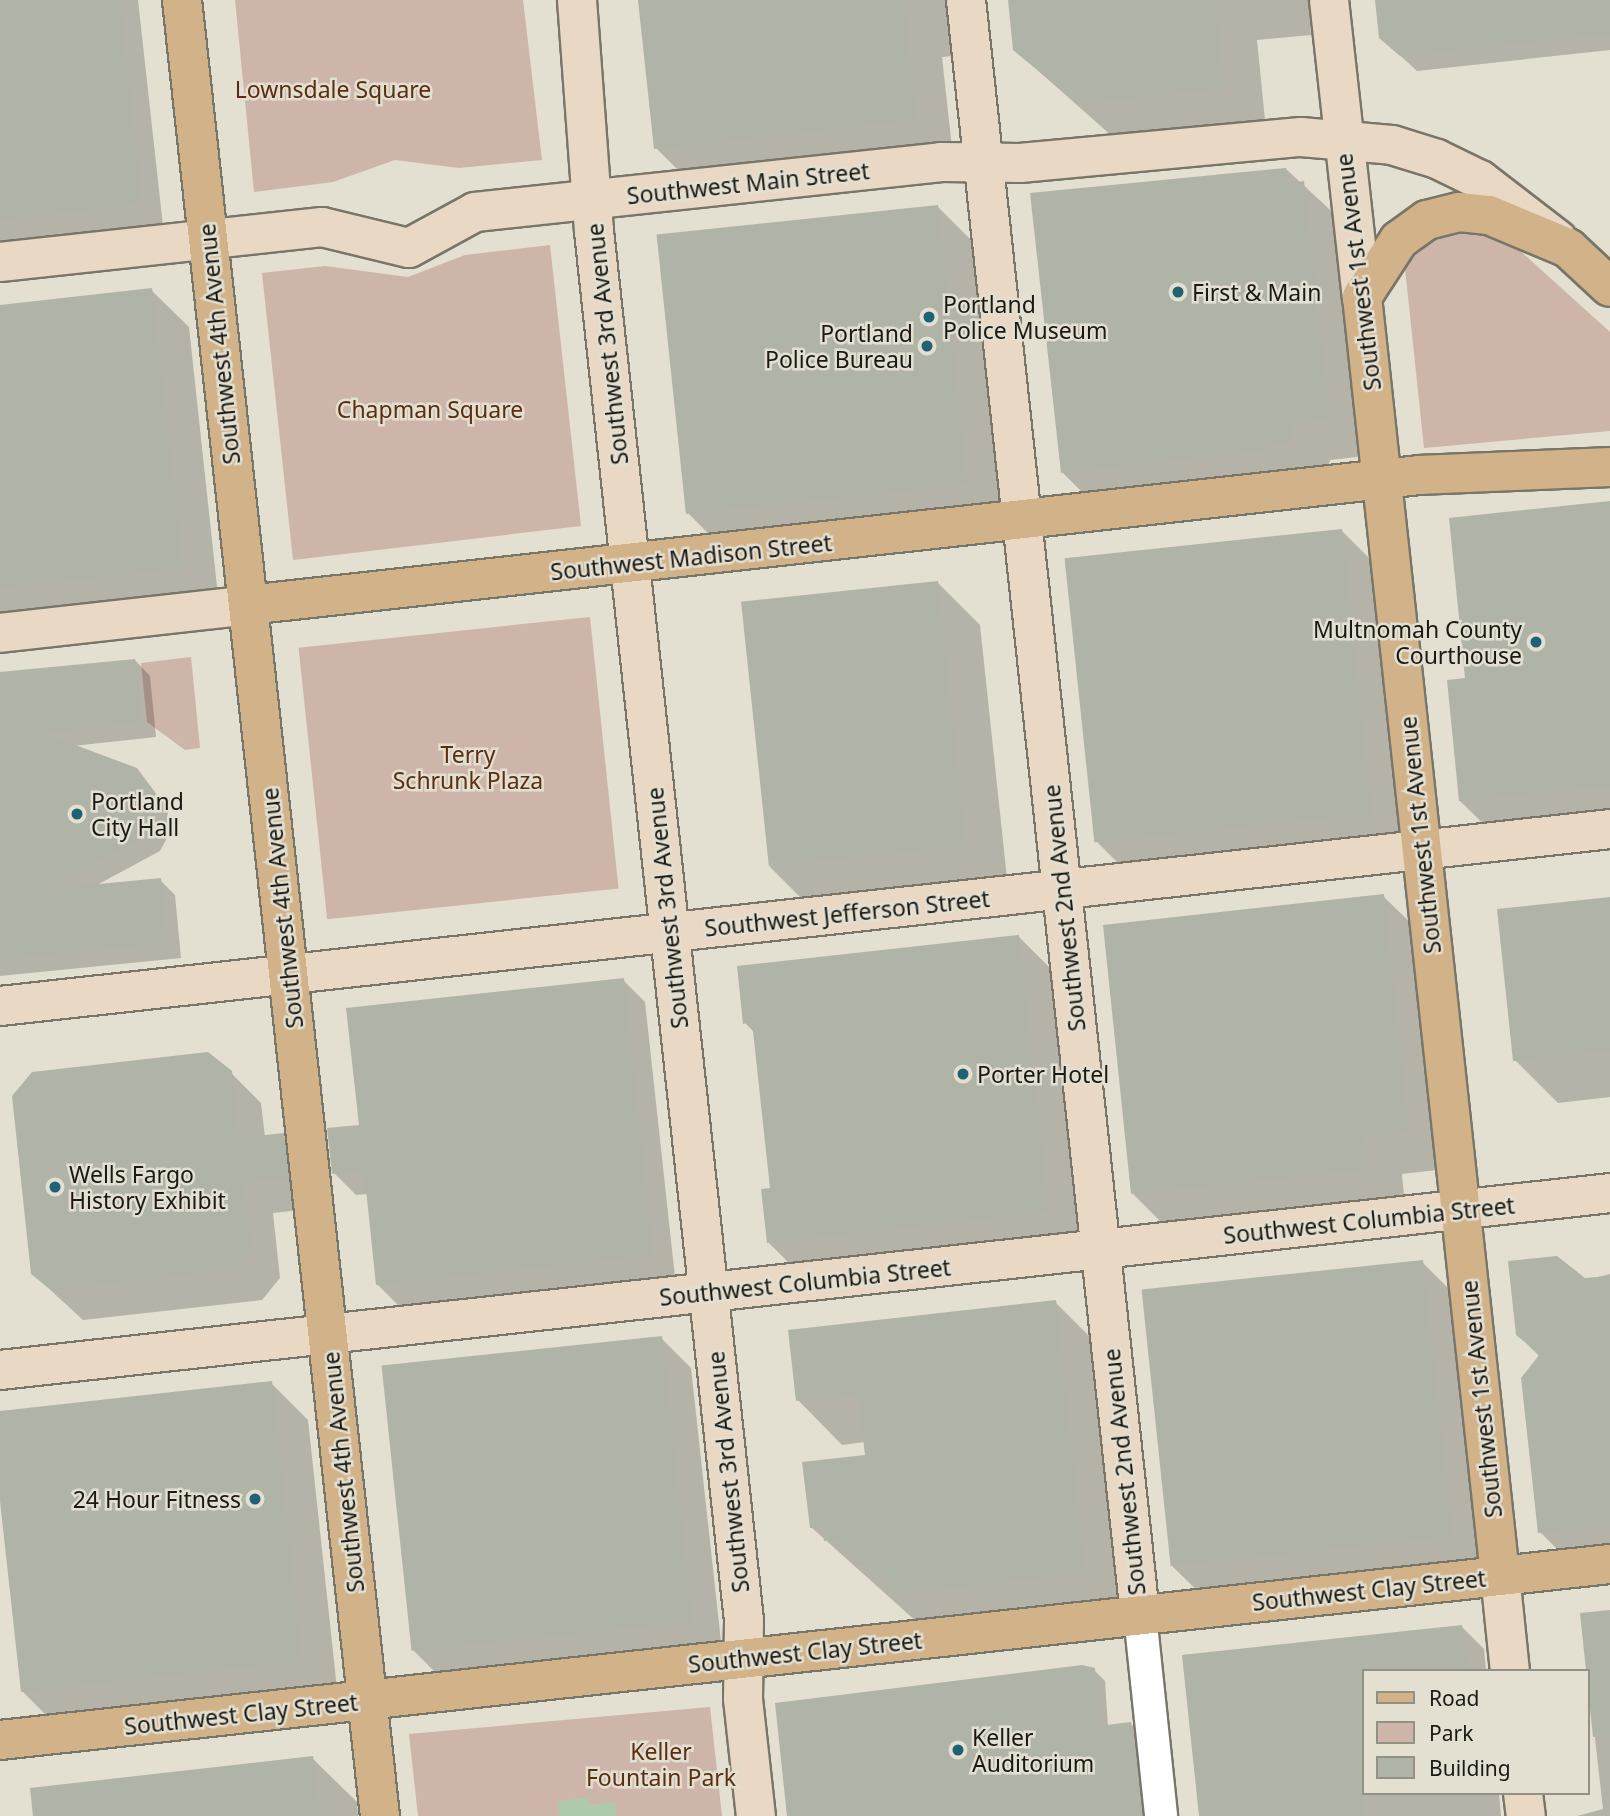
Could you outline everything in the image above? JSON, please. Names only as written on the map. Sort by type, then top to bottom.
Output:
[{"type":"main road","name":"Southwest 4th Avenue","points":[[182,0],[380,1816]]},
{"type":"main road","name":"Southwest 3rd Avenue","points":[[577,0],[593,200],[630,563],[709,1292],[744,1658],[756,1816]]},
{"type":"main road","name":"Southwest 2nd Avenue","points":[[966,0],[1140,1615]]},
{"type":"main road","name":"Southwest 1st Avenue","points":[[1329,0],[1510,1669]]},
{"type":"main road","name":"Southwest Main Street","points":[[0,262],[322,227],[409,248],[475,212],[1241,140],[1343,140],[1400,146],[1455,167],[1506,197],[1568,248]]},
{"type":"main road","points":[[1362,297],[1399,240],[1443,214],[1489,215],[1568,248],[1610,287]]},
{"type":"main road","points":[[1472,471],[1513,458],[1610,452]]},
{"type":"main road","points":[[1472,471],[1610,467]]},
{"type":"main road","name":"Southwest Madison Street","points":[[0,633],[1472,471]]},
{"type":"main road","name":"Southwest Jefferson Street","points":[[0,1006],[1610,829]]},
{"type":"main road","name":"Southwest Columbia Street","points":[[0,1370],[1610,1193]]},
{"type":"main road","name":"Southwest Clay Street","points":[[0,1740],[1610,1564]]},
{"type":"main road","points":[[1523,1795],[1526,1816]]},
{"type":"street","name":"Southwest 2nd Avenue","points":[[1140,1615],[1161,1816]]},
{"type":"green space","name":"Lownsdale Square","points":[[235,0],[523,0],[542,160],[459,168],[395,160],[333,182],[254,192]]},
{"type":"green space","points":[[1468,227],[1505,237],[1610,332],[1610,431],[1424,448],[1405,268],[1420,244]]},
{"type":"green space","name":"Chapman Square","points":[[550,245],[581,526],[293,560],[262,273],[325,266],[408,277],[465,255]]},
{"type":"green space","name":"Terry Schrunk Plaza","points":[[590,617],[619,889],[327,919],[299,648]]},
{"type":"green space","points":[[191,657],[200,748],[185,750],[147,722],[141,663]]},
{"type":"green space","name":"Keller Fountain Park","points":[[710,1707],[722,1816],[418,1816],[409,1734]]},
{"type":"shaded area","points":[[588,1798],[589,1805],[615,1802],[616,1816],[559,1816],[558,1801]]},
{"type":"building","points":[[0,0],[120,0],[142,204],[0,220]]},
{"type":"building","points":[[638,0],[904,0],[916,120],[654,149]]},
{"type":"building","points":[[1008,0],[1215,0],[1224,88],[1078,104],[1013,50]]},
{"type":"building","points":[[1375,0],[1610,0],[1610,34],[1400,56],[1379,38]]},
{"type":"building","name":"First & Main","points":[[1286,168],[1288,183],[1304,181],[1330,419],[1293,424],[1288,445],[1267,443],[1268,450],[1061,473],[1030,193]]},
{"type":"building","points":[[938,205],[967,484],[686,514],[657,235]]},
{"type":"building","points":[[152,288],[183,568],[0,588],[0,305]]},
{"type":"building","name":"Multnomah County Courthouse","points":[[1610,501],[1610,786],[1459,801],[1447,680],[1465,678],[1449,518]]},
{"type":"building","points":[[1342,529],[1372,813],[1094,843],[1065,558]]},
{"type":"building","points":[[938,581],[966,846],[769,866],[741,602]]},
{"type":"building","name":"Portland City Hall","points":[[135,659],[142,722],[43,733],[137,768],[154,791],[153,822],[145,836],[48,889],[161,878],[167,943],[0,960],[0,672]]},
{"type":"building","points":[[1384,894],[1409,1132],[1365,1137],[1369,1169],[1131,1194],[1103,925]]},
{"type":"building","points":[[1610,897],[1610,1050],[1513,1061],[1497,909]]},
{"type":"building","points":[[1019,935],[1049,1212],[767,1243],[761,1189],[770,1188],[752,1022],[743,1024],[737,966]]},
{"type":"building","points":[[624,978],[653,1255],[376,1285],[364,1170],[332,1174],[327,1128],[359,1125],[346,1008]]},
{"type":"building","points":[[208,1052],[232,1071],[239,1138],[284,1133],[288,1178],[244,1183],[251,1247],[232,1270],[51,1290],[31,1274],[12,1096],[32,1072]]},
{"type":"building","points":[[1557,1256],[1585,1278],[1610,1276],[1610,1525],[1538,1533],[1521,1378],[1540,1354],[1516,1335],[1508,1261]]},
{"type":"building","points":[[1423,1260],[1452,1536],[1171,1566],[1142,1290]]},
{"type":"building","points":[[1056,1300],[1085,1573],[888,1595],[886,1577],[871,1579],[870,1564],[855,1566],[854,1552],[840,1553],[839,1539],[824,1541],[822,1527],[810,1528],[802,1462],[865,1455],[858,1395],[796,1401],[788,1330]]},
{"type":"building","points":[[662,1336],[692,1621],[412,1651],[382,1365]]},
{"type":"building","points":[[272,1381],[302,1661],[21,1692],[0,1501],[0,1411]]},
{"type":"building","points":[[1610,1610],[1610,1736],[1593,1737],[1589,1669],[1586,1669],[1580,1613]]},
{"type":"building","points":[[1462,1625],[1467,1669],[1362,1669],[1363,1816],[1199,1816],[1182,1655]]},
{"type":"building","name":"Keller Auditorium","points":[[1082,1665],[1095,1668],[1098,1726],[1131,1722],[1143,1816],[787,1816],[775,1703]]},
{"type":"building","points":[[313,1756],[320,1816],[33,1816],[30,1788]]},
{"type":"place","name":"First & Main","points":[[1178,292]]},
{"type":"place","name":"Portland Police Museum","points":[[929,317]]},
{"type":"place","name":"Portland Police Bureau","points":[[927,346]]},
{"type":"place","name":"Multnomah County Courthouse","points":[[1536,642]]},
{"type":"place","name":"Portland City Hall","points":[[77,814]]},
{"type":"place","name":"Porter Hotel","points":[[963,1074]]},
{"type":"place","name":"Wells Fargo History Exhibit","points":[[55,1187]]},
{"type":"place","name":"24 Hour Fitness","points":[[255,1499]]},
{"type":"place","name":"Keller Auditorium","points":[[958,1750]]}]
